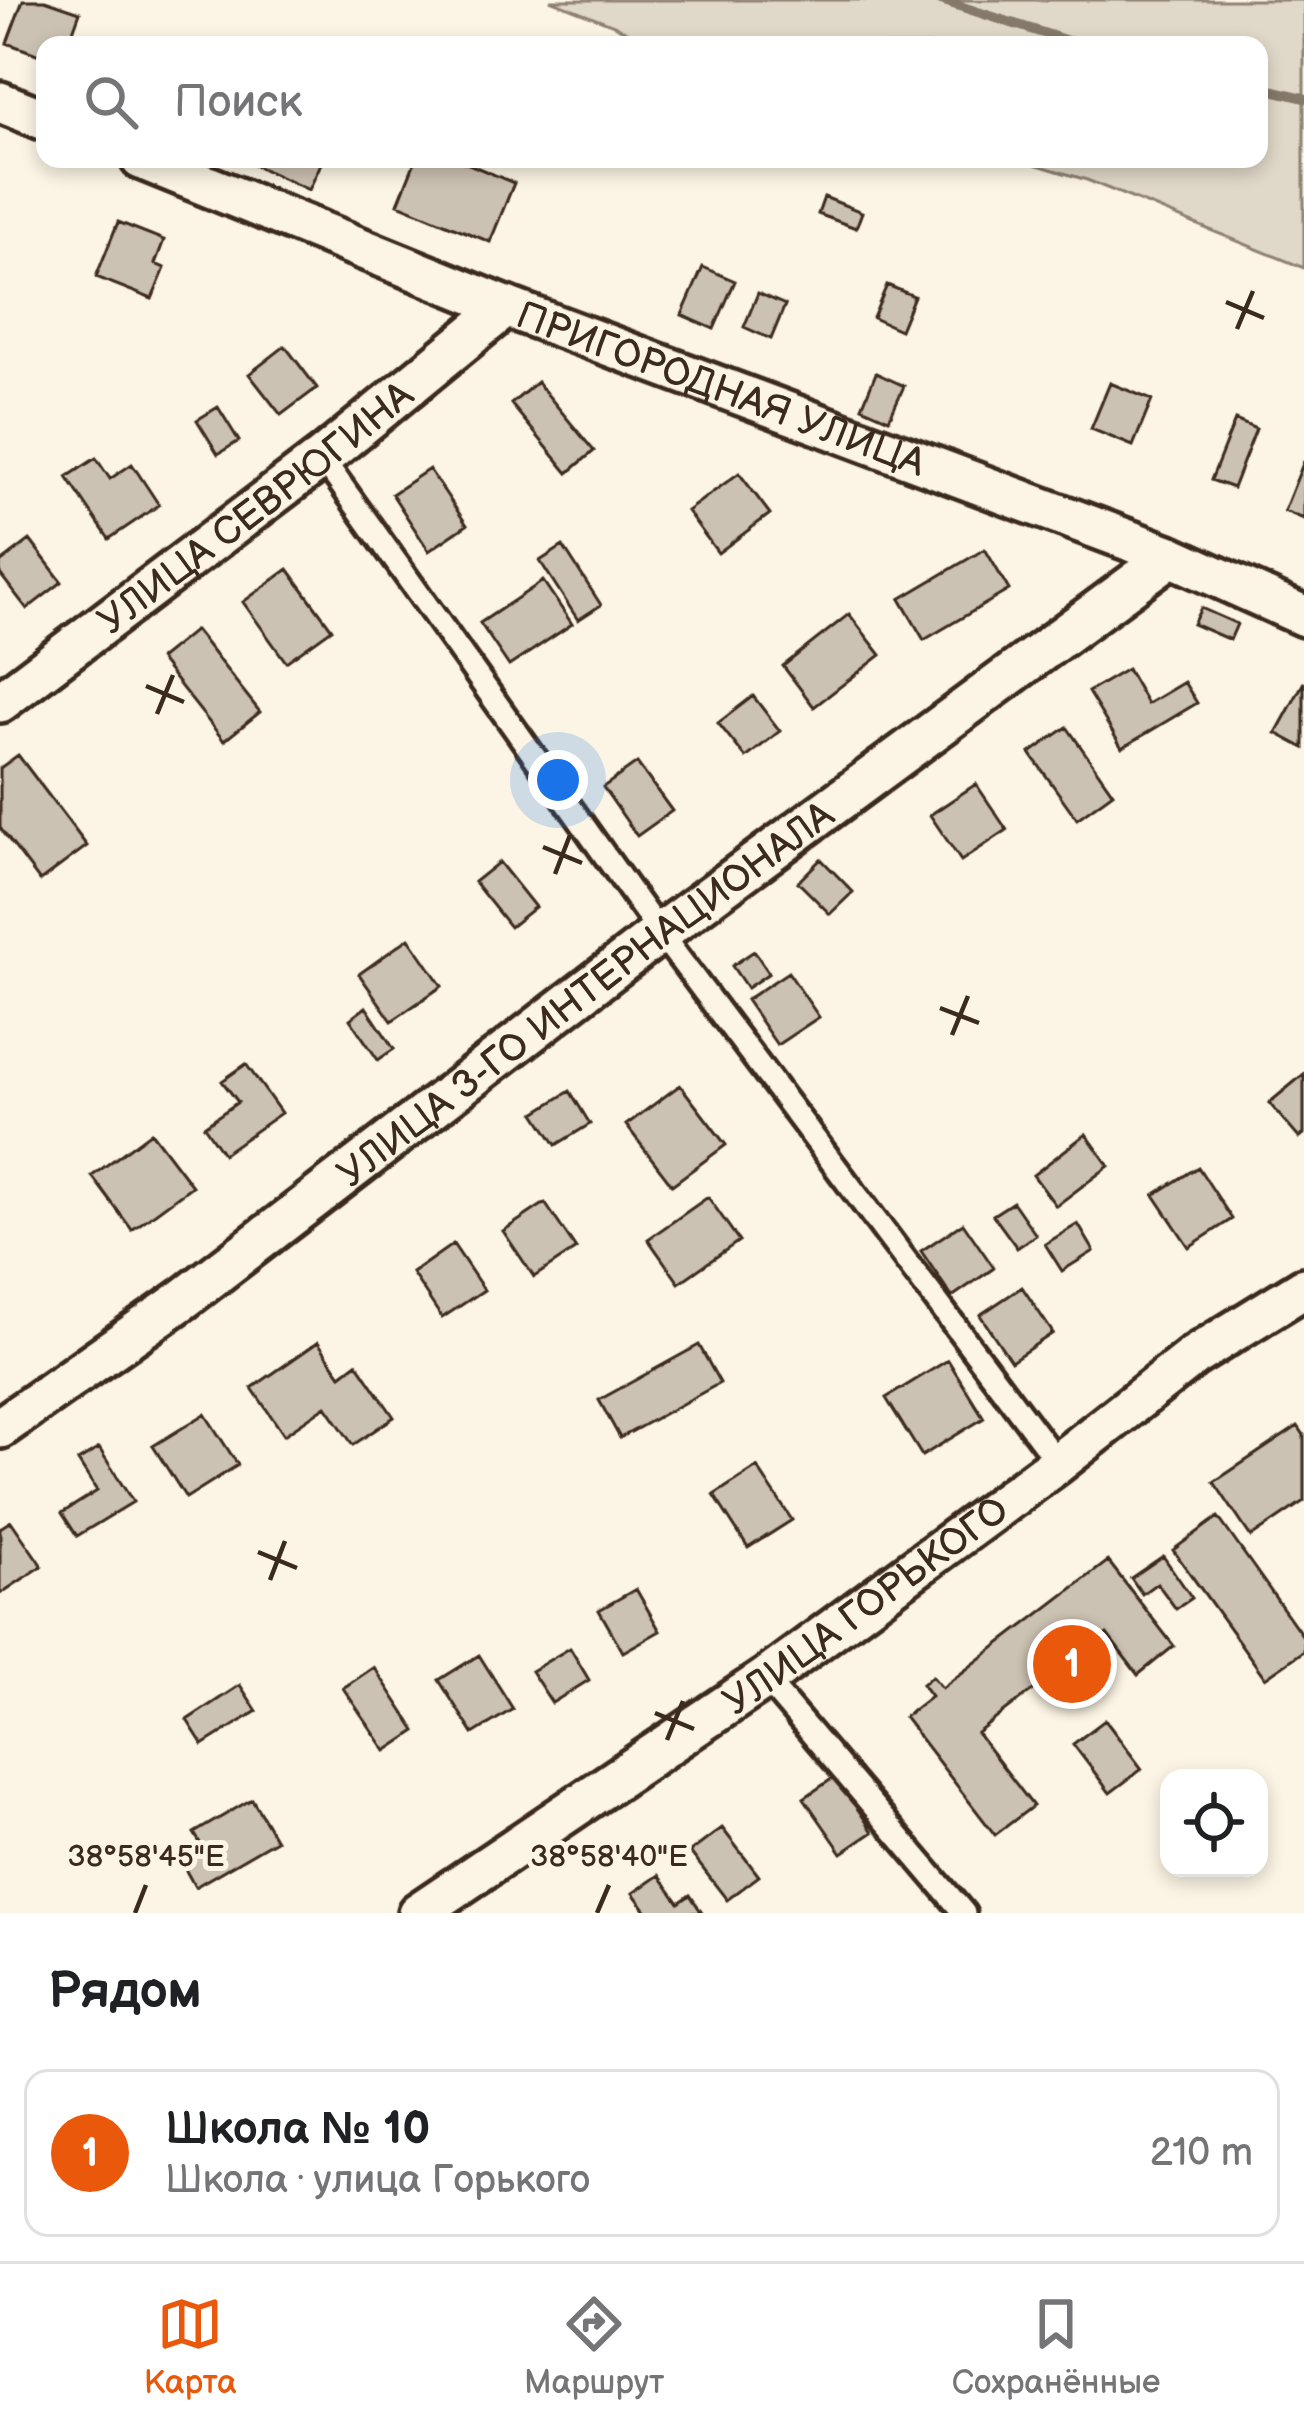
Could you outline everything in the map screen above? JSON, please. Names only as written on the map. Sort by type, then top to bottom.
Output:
[{"type":"street","points":[[0,102],[36,116]]},
{"type":"street","name":"ПРИГОРОДНАЯ УЛИЦА","points":[[163,168],[506,307],[1171,556],[1304,616]]},
{"type":"street","name":"УЛИЦА СЕВРЮГИНА","points":[[0,702],[322,458],[506,307]]},
{"type":"street","name":"УЛИЦА 3-ГО ИНТЕРНАЦИОНАЛА","points":[[0,1428],[185,1298],[660,933],[1171,556]]},
{"type":"street","name":"УЛИЦА ГОРЬКОГО","points":[[418,1913],[764,1679],[1058,1463],[1194,1356],[1304,1288]]},
{"type":"lane","points":[[322,458],[660,933],[1058,1463]]},
{"type":"lane","points":[[764,1679],[964,1913]]},
{"type":"shaded area","points":[[550,0],[1304,0],[1304,268],[1048,168],[1268,168],[1268,36],[634,36]]},
{"type":"building","points":[[23,0],[45,0],[80,12],[71,36],[36,36],[36,54],[7,43]]},
{"type":"building","points":[[261,168],[319,168],[309,190]]},
{"type":"building","points":[[412,168],[478,168],[514,183],[490,242],[398,204]]},
{"type":"building","points":[[824,197],[862,212],[856,228],[818,214]]},
{"type":"building","points":[[118,222],[164,240],[155,264],[165,268],[152,299],[96,277]]},
{"type":"building","points":[[703,267],[735,281],[714,329],[682,315]]},
{"type":"building","points":[[887,285],[914,296],[900,330],[873,318]]},
{"type":"building","points":[[758,293],[785,305],[771,339],[744,327]]},
{"type":"building","points":[[285,346],[317,388],[281,415],[249,374]]},
{"type":"building","points":[[876,373],[904,386],[889,419],[862,407]]},
{"type":"building","points":[[537,382],[594,451],[568,473],[511,404]]},
{"type":"building","points":[[1110,383],[1152,400],[1133,446],[1091,429]]},
{"type":"building","points":[[218,407],[239,441],[218,454],[197,420]]},
{"type":"building","points":[[1235,420],[1256,429],[1233,488],[1211,480]]},
{"type":"building","points":[[96,458],[110,479],[132,464],[159,505],[109,539],[67,477]]},
{"type":"building","points":[[1304,461],[1304,519],[1284,511]]},
{"type":"building","points":[[429,469],[467,525],[429,551],[392,494]]},
{"type":"building","points":[[739,473],[770,514],[718,553],[687,511]]},
{"type":"building","points":[[30,540],[62,582],[27,609],[0,574],[0,563]]},
{"type":"building","points":[[563,546],[601,605],[578,620],[540,561]]},
{"type":"building","points":[[985,549],[1009,590],[924,640],[900,599]]},
{"type":"building","points":[[288,569],[332,629],[286,662],[243,602]]},
{"type":"building","points":[[543,581],[572,624],[509,666],[480,623]]},
{"type":"building","points":[[1201,608],[1237,624],[1230,640],[1193,624]]},
{"type":"building","points":[[849,614],[881,655],[814,707],[783,666]]},
{"type":"building","points":[[195,630],[260,712],[224,741],[159,659]]},
{"type":"building","points":[[1127,669],[1147,704],[1184,682],[1197,703],[1122,748],[1088,692]]},
{"type":"building","points":[[1304,682],[1304,748],[1276,733]]},
{"type":"building","points":[[753,696],[780,731],[746,758],[718,723]]},
{"type":"building","points":[[1067,727],[1113,793],[1077,819],[1030,753]]},
{"type":"building","points":[[18,755],[87,846],[40,881],[0,828],[0,768]]},
{"type":"building","points":[[637,763],[672,811],[637,836],[603,787]]},
{"type":"building","points":[[976,784],[1007,830],[961,861],[930,815]]},
{"type":"building","points":[[821,859],[853,892],[830,914],[798,882]]},
{"type":"building","points":[[499,862],[535,907],[510,927],[474,882]]},
{"type":"building","points":[[409,938],[442,986],[392,1021],[359,974]]},
{"type":"building","points":[[754,951],[769,973],[747,988],[732,966]]},
{"type":"building","points":[[788,972],[819,1017],[777,1045],[746,1000]]},
{"type":"building","points":[[366,1007],[394,1049],[378,1060],[350,1019]]},
{"type":"building","points":[[246,1064],[281,1113],[223,1154],[204,1126],[238,1102],[222,1081]]},
{"type":"building","points":[[1304,1074],[1304,1134],[1299,1138],[1269,1103]]},
{"type":"building","points":[[680,1085],[726,1145],[672,1185],[626,1125]]},
{"type":"building","points":[[570,1091],[590,1124],[556,1145],[535,1113]]},
{"type":"building","points":[[151,1132],[192,1186],[132,1230],[92,1176]]},
{"type":"building","points":[[1086,1134],[1109,1166],[1056,1206],[1033,1175]]},
{"type":"building","points":[[1198,1167],[1232,1219],[1189,1247],[1154,1195]]},
{"type":"building","points":[[708,1197],[739,1241],[679,1283],[648,1239]]},
{"type":"building","points":[[1013,1202],[1036,1235],[1017,1248],[993,1215]]},
{"type":"building","points":[[545,1203],[576,1249],[534,1277],[503,1231]]},
{"type":"building","points":[[963,1223],[994,1268],[952,1297],[921,1251]]},
{"type":"building","points":[[1078,1224],[1094,1251],[1062,1271],[1045,1244]]},
{"type":"building","points":[[453,1244],[484,1290],[442,1318],[412,1273]]},
{"type":"building","points":[[1022,1287],[1053,1333],[1011,1361],[980,1315]]},
{"type":"building","points":[[318,1342],[341,1375],[357,1363],[394,1417],[353,1445],[326,1406],[284,1435],[252,1388]]},
{"type":"building","points":[[699,1345],[720,1383],[620,1438],[599,1400]]},
{"type":"building","points":[[948,1360],[984,1418],[922,1456],[886,1398]]},
{"type":"building","points":[[205,1414],[238,1465],[186,1498],[153,1446]]},
{"type":"building","points":[[1298,1426],[1304,1435],[1304,1501],[1251,1537],[1214,1482]]},
{"type":"building","points":[[99,1448],[133,1502],[77,1536],[62,1513],[97,1491],[78,1461]]},
{"type":"building","points":[[757,1467],[792,1520],[748,1548],[714,1495]]},
{"type":"building","points":[[1218,1517],[1304,1638],[1304,1651],[1265,1678],[1173,1550]]},
{"type":"building","points":[[11,1521],[42,1566],[0,1594],[0,1528]]},
{"type":"building","points":[[1163,1556],[1192,1598],[1176,1609],[1157,1583],[1142,1594],[1131,1578]]},
{"type":"building","points":[[1108,1561],[1174,1646],[1138,1675],[1107,1634],[977,1733],[1033,1806],[995,1835],[904,1717],[931,1696],[922,1684],[932,1676],[942,1688]]},
{"type":"building","points":[[636,1589],[660,1631],[623,1652],[599,1610]]},
{"type":"building","points":[[570,1648],[589,1680],[552,1703],[531,1671]]},
{"type":"building","points":[[479,1655],[513,1709],[473,1734],[439,1680]]},
{"type":"building","points":[[374,1667],[416,1731],[386,1751],[343,1688]]},
{"type":"building","points":[[240,1685],[257,1711],[203,1745],[187,1720]]},
{"type":"building","points":[[1105,1720],[1142,1769],[1110,1793],[1073,1744]]},
{"type":"building","points":[[836,1776],[873,1832],[842,1853],[804,1798]]},
{"type":"building","points":[[252,1799],[276,1840],[195,1887],[180,1860],[202,1846],[194,1833]]},
{"type":"building","points":[[722,1828],[759,1876],[727,1900],[690,1852]]},
{"type":"building","points":[[659,1875],[679,1903],[690,1895],[702,1913],[648,1913],[633,1893]]},
{"type":"waterway","points":[[941,0],[1052,36]]},
{"type":"waterway","points":[[1268,89],[1304,98]]},
{"type":"place","name":"Школа № 10","points":[[1072,1664]]}]
